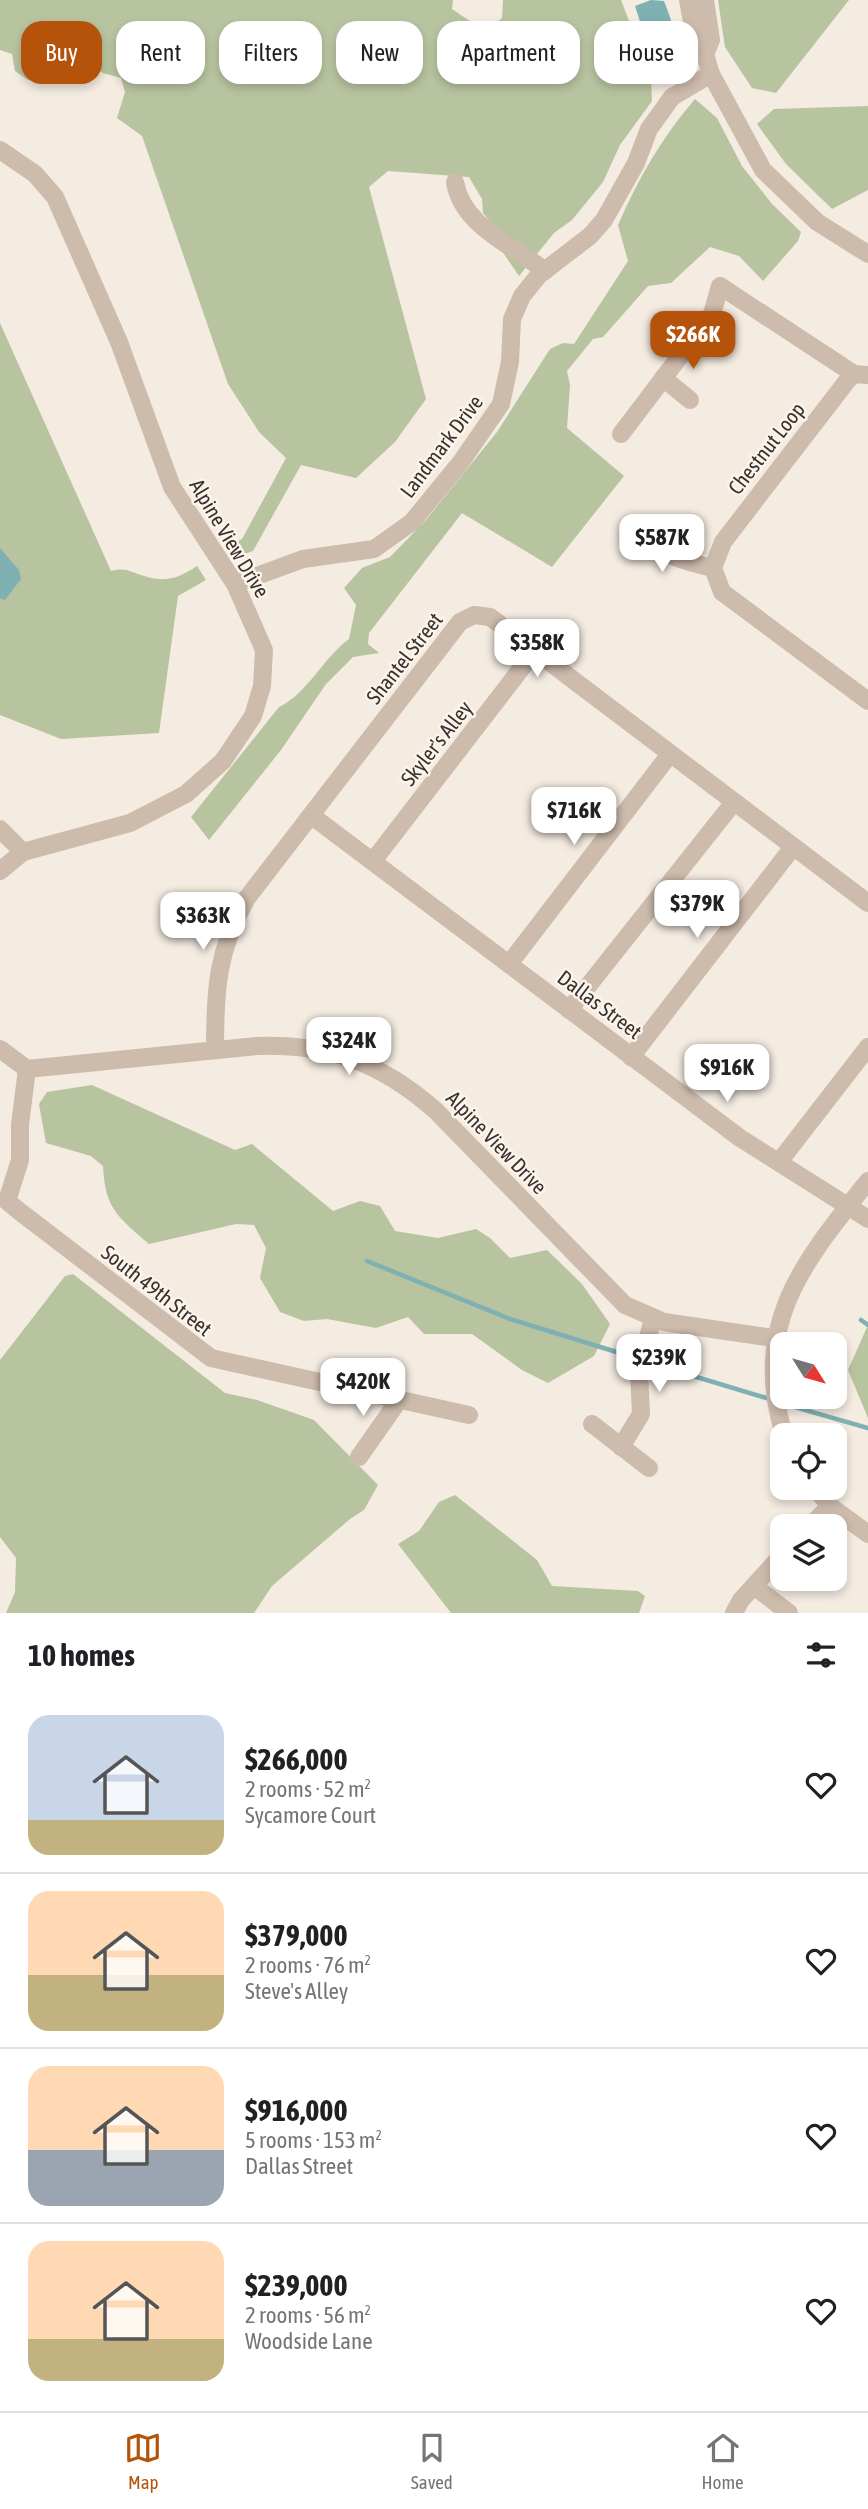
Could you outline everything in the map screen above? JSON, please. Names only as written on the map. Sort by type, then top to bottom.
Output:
[{"type":"street","points":[[688,0],[696,43],[705,54],[711,74],[763,170],[817,222],[868,254]]},
{"type":"street","points":[[705,0],[710,40],[705,54]]},
{"type":"street","name":"Landmark Drive","points":[[235,584],[303,559],[374,549],[412,522],[461,463],[501,404],[510,362],[512,319],[522,296],[545,271],[590,236],[604,220],[636,163],[649,129],[678,92],[711,74]]},
{"type":"street","name":"Alpine View Drive","points":[[0,150],[35,174],[55,197],[119,342],[172,487],[235,584],[264,650],[262,686],[253,716],[223,761],[186,794],[130,823],[23,852],[0,871]]},
{"type":"street","points":[[455,183],[458,197],[481,226],[545,271]]},
{"type":"street","points":[[621,433],[712,314],[720,286],[861,374]]},
{"type":"street","name":"Chestnut Loop","points":[[713,568],[723,542],[861,374]]},
{"type":"street","points":[[663,378],[690,400]]},
{"type":"street","points":[[633,534],[653,549],[679,561],[713,568],[722,592],[868,701]]},
{"type":"street","name":"Shantel Street","points":[[215,1049],[215,983],[232,923],[262,877],[460,622],[474,615],[490,617],[868,903]]},
{"type":"street","name":"Skyler's Alley","points":[[373,861],[534,652]]},
{"type":"street","points":[[509,964],[670,754]]},
{"type":"street","points":[[569,1010],[734,802]]},
{"type":"street","name":"Dallas Street","points":[[312,816],[740,1138],[868,1219]]},
{"type":"street","points":[[0,829],[23,852]]},
{"type":"street","points":[[631,1057],[793,847]]},
{"type":"street","name":"Alpine View Drive","points":[[27,1069],[114,1062],[215,1049],[292,1045],[351,1057],[391,1075],[453,1127],[625,1304],[653,1318],[770,1337]]},
{"type":"street","points":[[779,1162],[868,1047]]},
{"type":"street","points":[[0,1049],[27,1069]]},
{"type":"street","name":"South 49th Street","points":[[27,1069],[20,1125],[20,1160],[7,1201],[13,1206],[204,1355],[470,1415]]},
{"type":"street","points":[[776,1332],[789,1294],[868,1181]]},
{"type":"street","points":[[621,1447],[641,1414],[639,1373],[653,1318]]},
{"type":"street","points":[[359,1457],[399,1400]]},
{"type":"street","points":[[592,1424],[649,1468]]},
{"type":"street","points":[[825,1500],[868,1534]]},
{"type":"street","points":[[822,1514],[830,1506]]},
{"type":"street","points":[[734,1613],[770,1568]]},
{"type":"street","points":[[754,1586],[789,1613]]},
{"type":"green space","points":[[0,0],[453,0],[452,9],[470,21],[437,21],[437,84],[580,84],[580,21],[499,21],[502,18],[503,0],[621,0],[629,21],[594,21],[594,84],[651,84],[652,101],[620,145],[603,182],[572,220],[554,233],[519,276],[498,245],[483,213],[482,199],[469,177],[388,171],[369,187],[426,399],[395,442],[356,478],[301,465],[253,551],[236,557],[228,547],[242,539],[286,458],[259,432],[228,384],[142,136],[117,118],[125,92],[123,84],[205,84],[205,21],[116,21],[116,77],[102,72],[102,21],[21,21],[21,75],[15,71],[12,54],[0,50]]},
{"type":"green space","points":[[718,0],[849,0],[776,93],[752,88],[725,47]]},
{"type":"green space","points":[[695,99],[717,118],[742,166],[772,204],[801,232],[798,241],[763,281],[739,256],[710,247],[671,283],[648,286],[603,337],[593,339],[567,371],[570,385],[567,428],[624,476],[552,567],[462,513],[369,633],[368,644],[379,653],[353,657],[326,684],[281,750],[209,840],[191,817],[279,707],[299,693],[349,639],[356,605],[344,588],[362,568],[390,557],[426,520],[497,432],[550,349],[563,343],[574,344],[628,261],[618,225],[634,191],[661,143]]},
{"type":"green space","points":[[868,106],[868,190],[832,209],[786,164],[757,124],[774,109]]},
{"type":"green space","points":[[0,323],[111,571],[124,570],[166,579],[184,574],[197,566],[206,580],[178,596],[159,733],[61,739],[0,715]]},
{"type":"green space","points":[[92,1085],[235,1150],[252,1144],[333,1211],[360,1201],[380,1206],[395,1231],[438,1238],[476,1229],[490,1238],[510,1258],[547,1250],[582,1284],[610,1324],[594,1356],[548,1383],[522,1370],[472,1334],[424,1334],[408,1317],[376,1328],[327,1319],[304,1321],[280,1312],[260,1278],[266,1248],[254,1225],[236,1224],[149,1244],[115,1211],[107,1193],[103,1166],[91,1156],[46,1143],[39,1104],[47,1092]]},
{"type":"green space","points":[[73,1274],[225,1393],[257,1400],[314,1420],[378,1485],[364,1510],[272,1586],[254,1613],[6,1613],[15,1592],[16,1558],[0,1537],[0,1360],[65,1276]]},
{"type":"green space","points":[[868,1325],[868,1418],[848,1370]]},
{"type":"green space","points":[[455,1495],[537,1560],[552,1586],[638,1591],[645,1596],[639,1613],[451,1613],[398,1544],[419,1531],[439,1502]]},
{"type":"water","points":[[651,0],[664,1],[671,21],[640,21],[635,6]]},
{"type":"water","points":[[0,548],[19,570],[21,579],[5,600],[0,598]]},
{"type":"waterway","points":[[367,1261],[510,1319],[639,1359]]},
{"type":"waterway","points":[[861,1320],[868,1325]]},
{"type":"waterway","points":[[647,1362],[770,1399]]},
{"type":"waterway","points":[[802,1409],[868,1428]]}]
